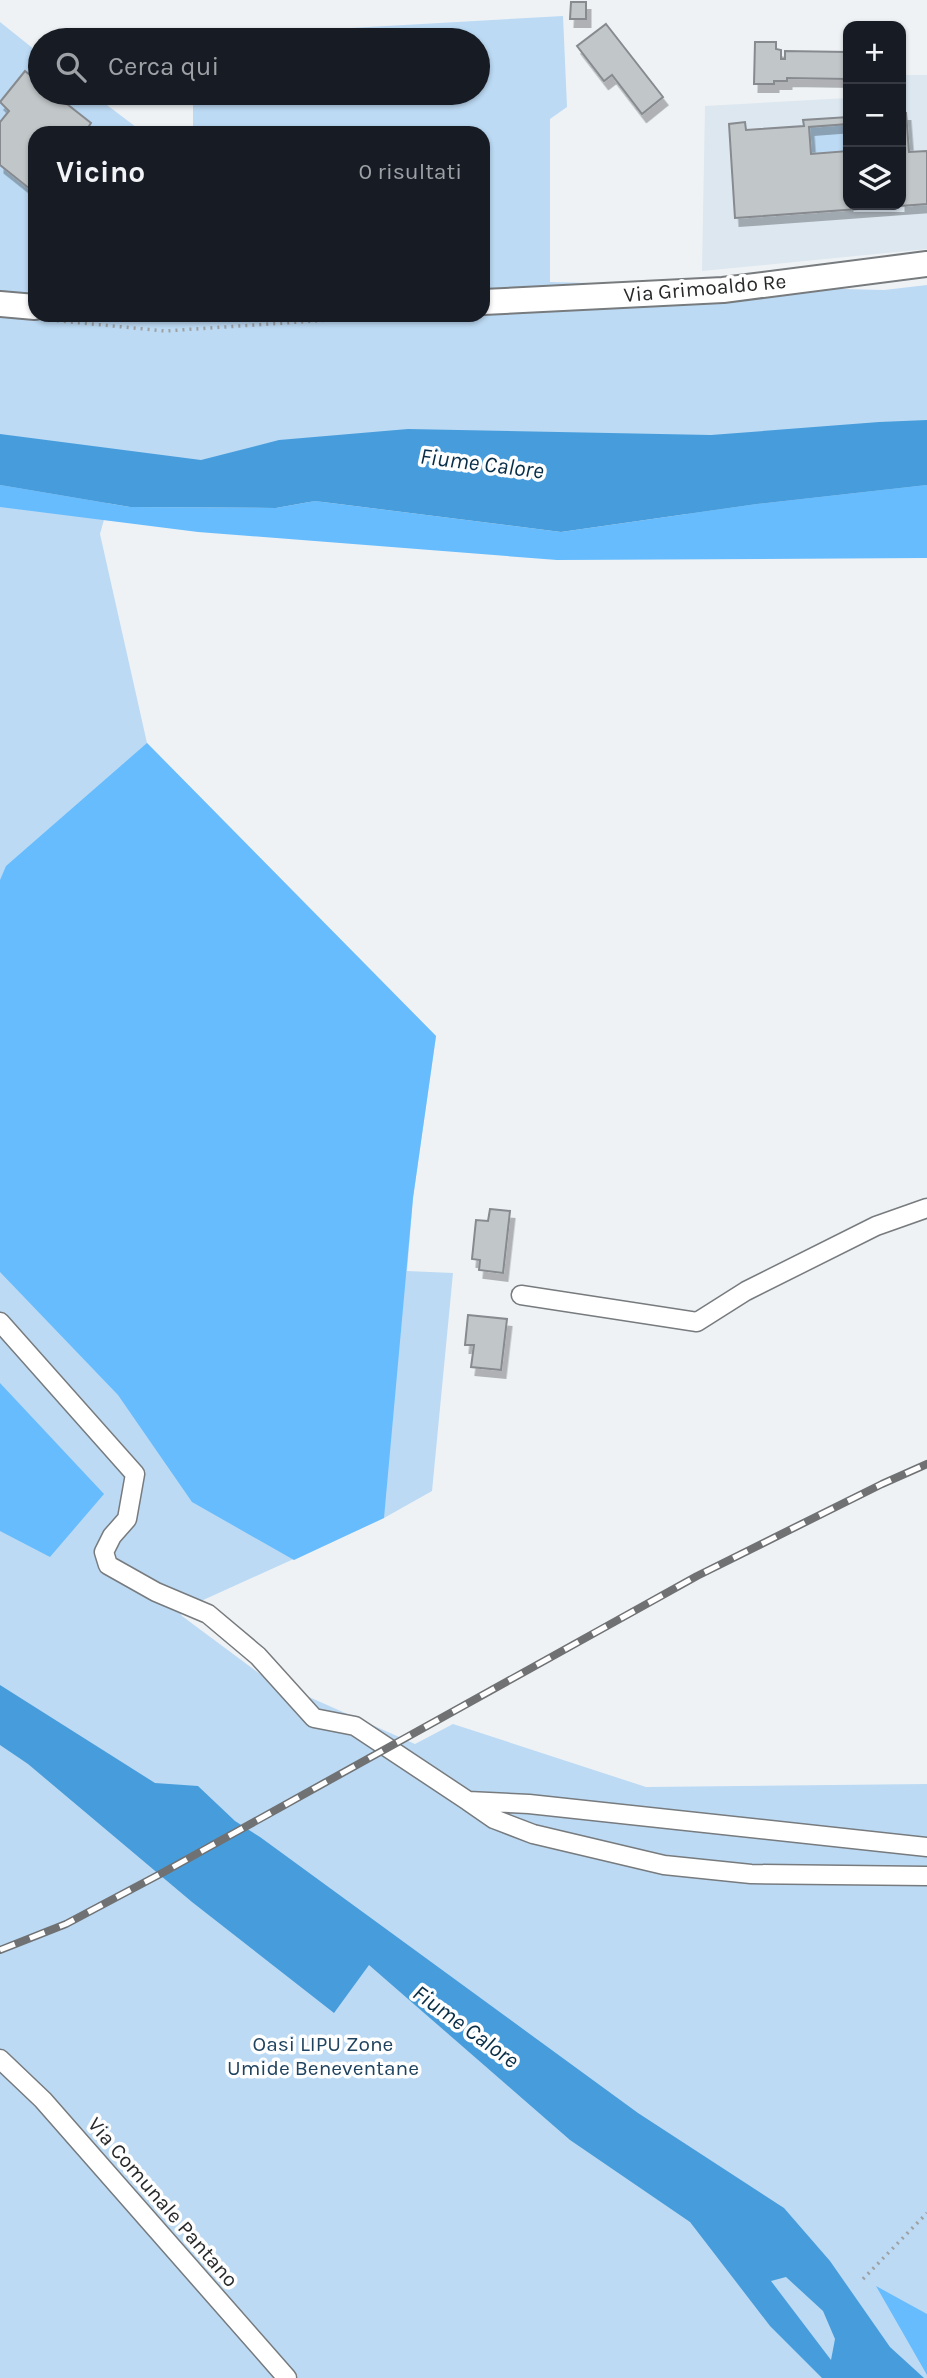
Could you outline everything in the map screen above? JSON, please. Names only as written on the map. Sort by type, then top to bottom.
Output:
[{"type":"main road","name":"Via Grimoaldo Re","points":[[490,302],[723,290],[927,264]]},
{"type":"main road","points":[[0,304],[28,311]]},
{"type":"street","points":[[521,1295],[697,1322],[746,1292],[876,1226],[927,1208]]},
{"type":"street","points":[[0,1322],[135,1474],[127,1518],[112,1536],[104,1552],[108,1565],[156,1592],[208,1615],[258,1656],[314,1718],[355,1726],[494,1819],[533,1834],[664,1866],[751,1874],[927,1876]]},
{"type":"street","points":[[468,1801],[529,1804],[927,1847]]},
{"type":"street","name":"Via Comunale Pantano","points":[[0,2059],[43,2100],[287,2378]]},
{"type":"path","points":[[102,322],[165,331],[299,322]]},
{"type":"path","points":[[863,2278],[927,2213]]},
{"type":"shaded area","points":[[906,75],[927,75],[927,249],[702,271],[705,106],[843,98],[843,210],[906,210]]},
{"type":"shaded area","points":[[0,485],[130,507],[276,508],[315,501],[561,532],[757,504],[927,485],[927,558],[557,560],[198,532],[0,507]]},
{"type":"shaded area","points":[[147,743],[436,1036],[413,1198],[384,1518],[294,1560],[192,1502],[118,1395],[0,1272],[0,880],[6,866]]},
{"type":"shaded area","points":[[0,1383],[104,1494],[50,1557],[0,1531]]},
{"type":"shaded area","points":[[876,2286],[927,2314],[927,2375]]},
{"type":"green space","name":"Oasi LIPU Zone Umide Beneventane","points":[[563,16],[567,107],[550,119],[550,282],[884,290],[927,285],[927,522],[111,495],[100,534],[147,743],[436,1036],[413,1198],[407,1271],[453,1273],[432,1491],[384,1518],[179,1611],[182,1616],[264,1677],[415,1744],[453,1724],[646,1787],[927,1784],[927,2378],[0,2378],[0,22],[28,44],[28,105],[107,105],[135,126],[28,126],[28,322],[490,322],[490,126],[193,126],[193,105],[490,105],[490,28],[351,28]]},
{"type":"green space","points":[[843,124],[843,151],[811,154],[809,127]]},
{"type":"water","name":"Fiume Calore","points":[[927,420],[927,485],[757,504],[561,532],[315,501],[276,508],[130,507],[0,485],[0,434],[201,460],[279,440],[408,429],[711,435]]},
{"type":"water","name":"Fiume Calore","points":[[0,1685],[155,1783],[198,1786],[235,1821],[638,2113],[784,2208],[830,2261],[890,2347],[924,2378],[822,2378],[770,2326],[690,2222],[570,2140],[369,1965],[334,2013],[192,1902],[28,1764],[0,1745]],"holes":[[[786,2277],[823,2311],[835,2339],[831,2360],[771,2281]]]},
{"type":"building","points":[[571,2],[586,2],[586,19],[570,19]]},
{"type":"building","points":[[606,24],[663,97],[642,114],[612,75],[604,81],[577,46]]},
{"type":"building","points":[[755,42],[776,42],[776,49],[781,50],[781,59],[785,59],[785,51],[843,52],[843,79],[787,78],[787,81],[774,81],[774,84],[754,84]]},
{"type":"building","points":[[25,71],[28,73],[28,105],[68,105],[91,123],[89,126],[28,126],[28,187],[0,165],[0,122],[9,111],[0,102]]},
{"type":"building","points":[[906,113],[909,152],[927,151],[927,204],[906,206]]},
{"type":"building","points":[[843,117],[843,124],[809,127],[811,154],[843,151],[845,210],[735,218],[729,124],[745,122],[746,130],[804,126],[803,120]]},
{"type":"building","points":[[490,1209],[510,1211],[503,1273],[479,1270],[480,1260],[472,1259],[476,1220],[488,1221]]},
{"type":"building","points":[[468,1315],[507,1319],[501,1370],[471,1367],[474,1345],[465,1345]]},
{"type":"railway","points":[[0,1950],[66,1924],[697,1576],[927,1464]]}]
